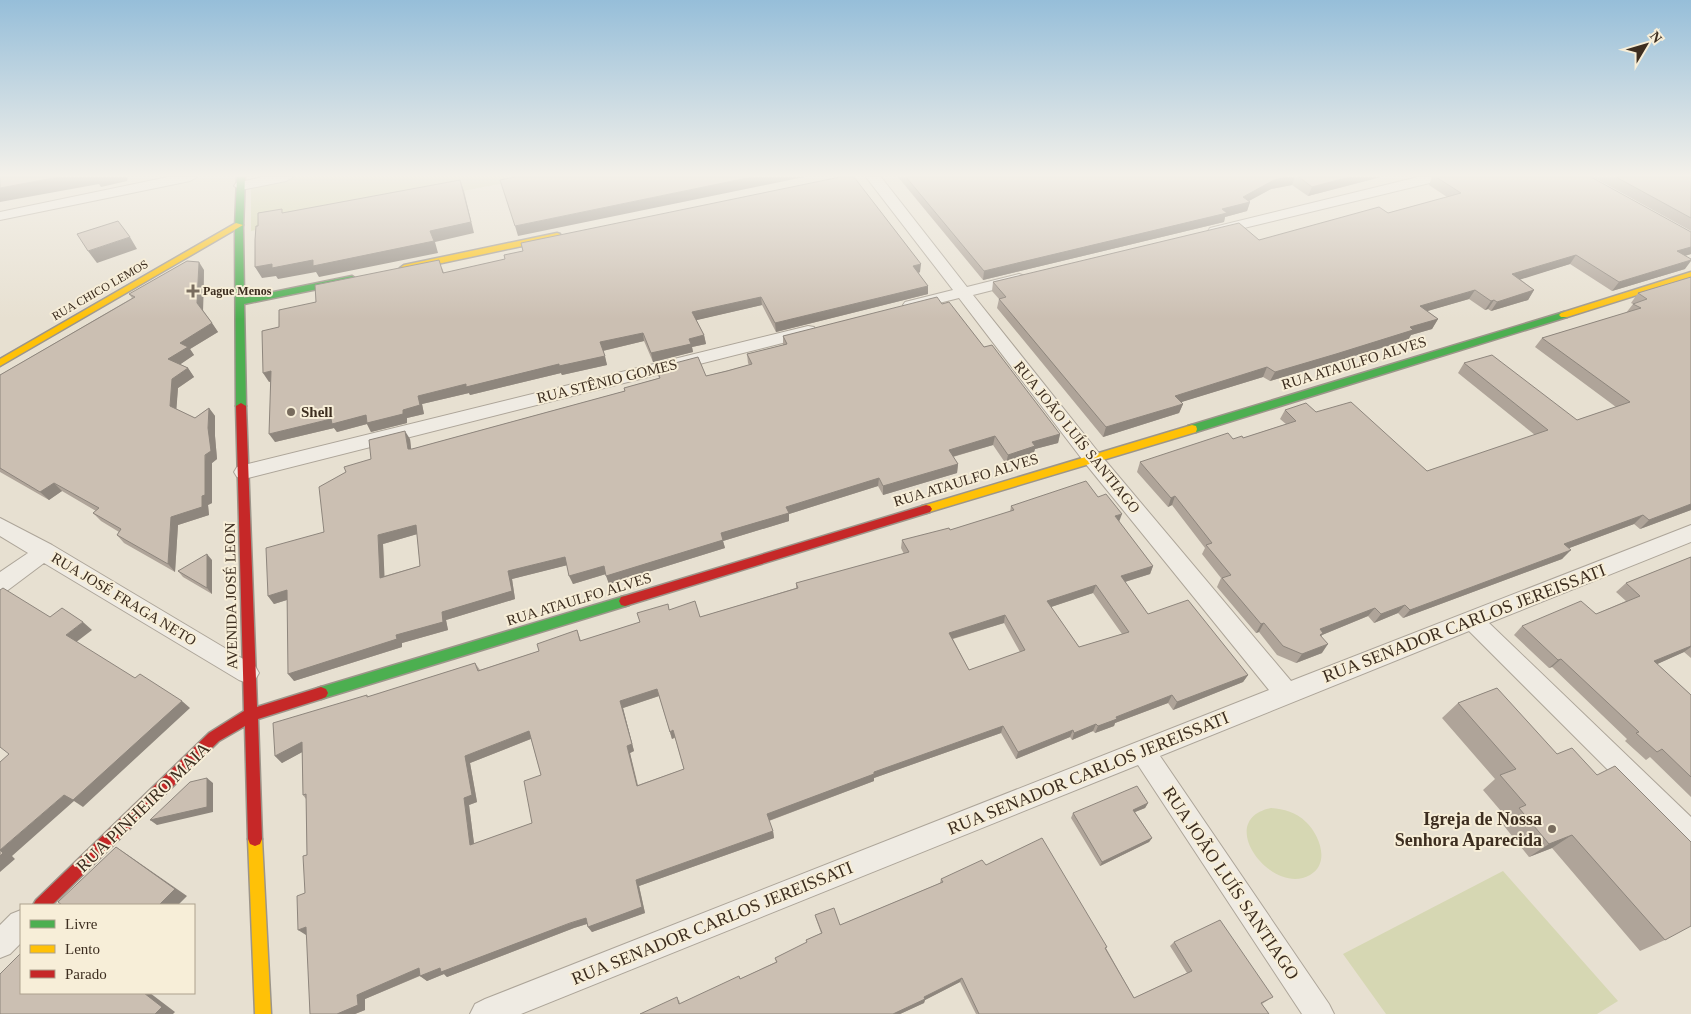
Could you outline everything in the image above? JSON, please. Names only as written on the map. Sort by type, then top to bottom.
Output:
[{"type":"street","name":"RUA CHICO LEMOS","points":[[0,363],[238,224]]},
{"type":"street","name":"AVENIDA JOSÉ LEON","points":[[239,224],[248,673],[263,1014]]},
{"type":"street","name":"RUA JOÃO LUÍS SANTIAGO","points":[[910,224],[1092,458],[1286,693]]},
{"type":"street","points":[[1202,234],[1243,224]]},
{"type":"street","points":[[395,270],[568,234]]},
{"type":"street","name":"RUA ATAULFO ALVES","points":[[250,715],[1441,353],[1691,275]]},
{"type":"street","points":[[240,302],[366,276]]},
{"type":"street","points":[[896,309],[1030,276]]},
{"type":"street","name":"RUA STÊNIO GOMES","points":[[244,472],[819,328]]},
{"type":"street","name":"RUA JOSÉ FRAGA NETO","points":[[0,526],[248,673]]},
{"type":"street","name":"RUA SENADOR CARLOS JEREISSATI","points":[[485,1014],[1691,533]]},
{"type":"street","points":[[0,584],[45,551]]},
{"type":"street","points":[[1474,621],[1691,835]]},
{"type":"street","name":"RUA PINHEIRO MAIA","points":[[42,904],[214,737],[250,715]]},
{"type":"street","name":"RUA JOÃO LUÍS SANTIAGO","points":[[1143,751],[1319,1014]]},
{"type":"street","points":[[0,944],[20,925]]},
{"type":"green space","points":[[251,224],[286,224],[251,231]]},
{"type":"green space","points":[[1271,808],[1294,813],[1311,827],[1319,841],[1321,856],[1316,870],[1310,875],[1295,879],[1280,876],[1266,867],[1254,854],[1248,840],[1247,827],[1254,815]]},
{"type":"green space","points":[[1503,871],[1618,1001],[1597,1014],[1386,1014],[1343,954]]},
{"type":"building","points":[[108,224],[120,224],[130,237],[88,251],[77,234]]},
{"type":"building","points":[[258,224],[460,224],[430,231],[434,241],[313,266],[313,260],[272,268],[272,264],[255,267],[256,226]]},
{"type":"building","points":[[611,224],[890,224],[921,264],[913,266],[928,286],[775,323],[761,297],[692,312],[704,335],[689,339],[691,344],[651,353],[643,333],[600,342],[605,356],[559,366],[559,364],[466,387],[466,384],[418,396],[420,405],[403,410],[403,414],[367,423],[366,415],[332,424],[331,419],[269,434],[271,371],[263,373],[262,331],[279,327],[279,310],[316,302],[315,285],[439,260],[443,273],[505,259],[504,255],[523,251],[521,243]]},
{"type":"building","points":[[945,224],[1180,224],[984,271]]},
{"type":"building","points":[[1233,224],[1241,224],[1259,240],[1316,224],[1677,224],[1691,232],[1691,247],[1677,251],[1691,260],[1619,282],[1576,255],[1512,274],[1534,290],[1497,302],[1491,301],[1475,290],[1420,306],[1438,319],[1410,327],[1413,330],[1275,372],[1267,367],[1175,396],[1183,404],[1106,427],[999,299],[1006,297],[993,282]]},
{"type":"building","points":[[187,261],[199,262],[197,303],[212,323],[180,343],[188,347],[168,359],[188,368],[172,379],[170,406],[195,418],[209,408],[208,428],[211,451],[205,455],[205,495],[202,496],[202,507],[171,517],[168,564],[117,535],[121,529],[93,513],[99,508],[54,483],[40,492],[0,468],[0,375],[135,297],[129,294]]},
{"type":"building","points":[[1691,277],[1691,504],[1649,520],[1643,515],[1564,544],[1571,550],[1410,610],[1405,605],[1381,614],[1375,608],[1320,629],[1323,633],[1320,635],[1328,644],[1302,654],[1283,646],[1264,623],[1261,624],[1222,578],[1231,575],[1206,545],[1212,543],[1175,496],[1171,498],[1140,462],[1228,433],[1233,439],[1242,436],[1243,438],[1296,421],[1285,410],[1306,403],[1316,412],[1351,402],[1427,471],[1548,430],[1464,363],[1492,355],[1577,420],[1630,402],[1542,338],[1641,308],[1633,304],[1647,299],[1638,293]]},
{"type":"building","points":[[937,297],[942,304],[949,302],[984,347],[992,345],[1060,434],[1032,442],[1035,446],[1008,455],[995,436],[949,450],[958,464],[883,486],[879,478],[786,507],[789,513],[721,533],[723,540],[606,576],[604,566],[569,576],[565,557],[508,571],[512,591],[442,612],[443,622],[396,635],[397,639],[288,674],[287,590],[268,596],[266,548],[324,532],[319,487],[346,472],[344,467],[371,459],[369,440],[405,431],[408,449],[412,449],[625,391],[624,388],[660,378],[656,368],[698,357],[706,376],[727,371],[752,364],[747,354],[787,344],[783,336]],"holes":[[[416,525],[420,566],[380,578],[378,535]]]},
{"type":"building","points":[[1086,481],[1098,497],[1106,494],[1122,514],[1115,516],[1153,566],[1121,576],[1148,614],[1188,600],[1248,675],[1177,702],[1172,695],[1116,717],[1117,719],[1098,726],[1096,724],[1074,733],[1073,730],[1018,752],[1003,726],[874,772],[874,774],[767,814],[773,831],[636,880],[642,907],[588,927],[586,918],[570,923],[441,972],[440,968],[420,976],[419,968],[357,995],[358,1005],[337,1014],[310,1014],[306,927],[298,930],[297,896],[305,893],[303,856],[307,855],[306,794],[303,795],[302,742],[275,756],[273,723],[367,695],[367,697],[475,663],[478,671],[539,651],[537,644],[577,630],[580,641],[640,622],[637,613],[668,604],[669,610],[695,601],[700,617],[798,588],[796,583],[909,552],[902,540],[949,528],[950,530],[1014,510],[1011,506]],"holes":[[[1096,585],[1129,632],[1079,647],[1047,601]],[[1005,615],[1025,650],[969,670],[949,633]],[[657,689],[670,732],[673,730],[684,769],[637,786],[627,746],[632,744],[620,701]],[[529,731],[541,775],[524,781],[532,823],[470,845],[464,798],[472,795],[465,756]]]},
{"type":"building","points":[[207,554],[207,588],[178,571]]},
{"type":"building","points":[[1691,557],[1691,646],[1654,661],[1691,695],[1691,777],[1662,749],[1657,752],[1636,733],[1639,732],[1561,659],[1558,660],[1522,626],[1581,601],[1596,614],[1640,596],[1626,583]]},
{"type":"building","points":[[3,588],[50,617],[62,608],[83,622],[66,635],[135,678],[140,674],[182,701],[73,800],[64,795],[0,850],[0,762],[9,754],[0,747],[0,590]]},
{"type":"building","points":[[1497,688],[1557,754],[1572,748],[1597,775],[1615,766],[1691,842],[1691,926],[1665,940],[1572,835],[1549,844],[1519,808],[1526,805],[1500,775],[1516,769],[1458,703]]},
{"type":"building","points":[[207,778],[207,807],[150,820],[190,782]]},
{"type":"building","points":[[1137,786],[1148,803],[1133,810],[1152,838],[1102,862],[1073,813]]},
{"type":"building","points":[[1042,838],[1107,947],[1105,948],[1134,998],[1192,971],[1174,942],[1220,920],[1273,997],[1261,1003],[1269,1014],[979,1014],[962,978],[924,997],[925,999],[893,1014],[640,1014],[677,997],[679,1004],[739,976],[740,979],[777,962],[775,958],[822,933],[815,915],[834,908],[840,925],[943,882],[941,879],[982,860],[986,865]]},
{"type":"building","points":[[116,847],[175,889],[160,904],[61,904],[58,902]]},
{"type":"building","points":[[20,954],[20,994],[145,994],[162,1007],[155,1014],[0,1014],[0,974]]},
{"type":"traffic: fast","points":[[239,224],[241,406]]},
{"type":"traffic: fast","points":[[240,302],[352,279]]},
{"type":"traffic: fast","points":[[1192,429],[1564,315]]},
{"type":"traffic: fast","points":[[321,693],[625,601]]},
{"type":"traffic: slow","points":[[0,363],[239,225]]},
{"type":"traffic: slow","points":[[404,268],[557,236]]},
{"type":"traffic: slow","points":[[1564,315],[1691,275]]},
{"type":"traffic: slow","points":[[926,509],[1192,429]]},
{"type":"traffic: slow","points":[[255,839],[263,1014]]},
{"type":"traffic: jam","points":[[241,406],[255,839]]},
{"type":"traffic: jam","points":[[625,601],[926,509]]},
{"type":"traffic: jam","points":[[42,904],[214,737],[250,715],[321,693]]},
{"type":"place","name":"Pague Menos","points":[[193,291]]},
{"type":"place","name":"Shell","points":[[291,412]]},
{"type":"place","name":"Igreja de Nossa Senhora Aparecida","points":[[1552,829]]}]
